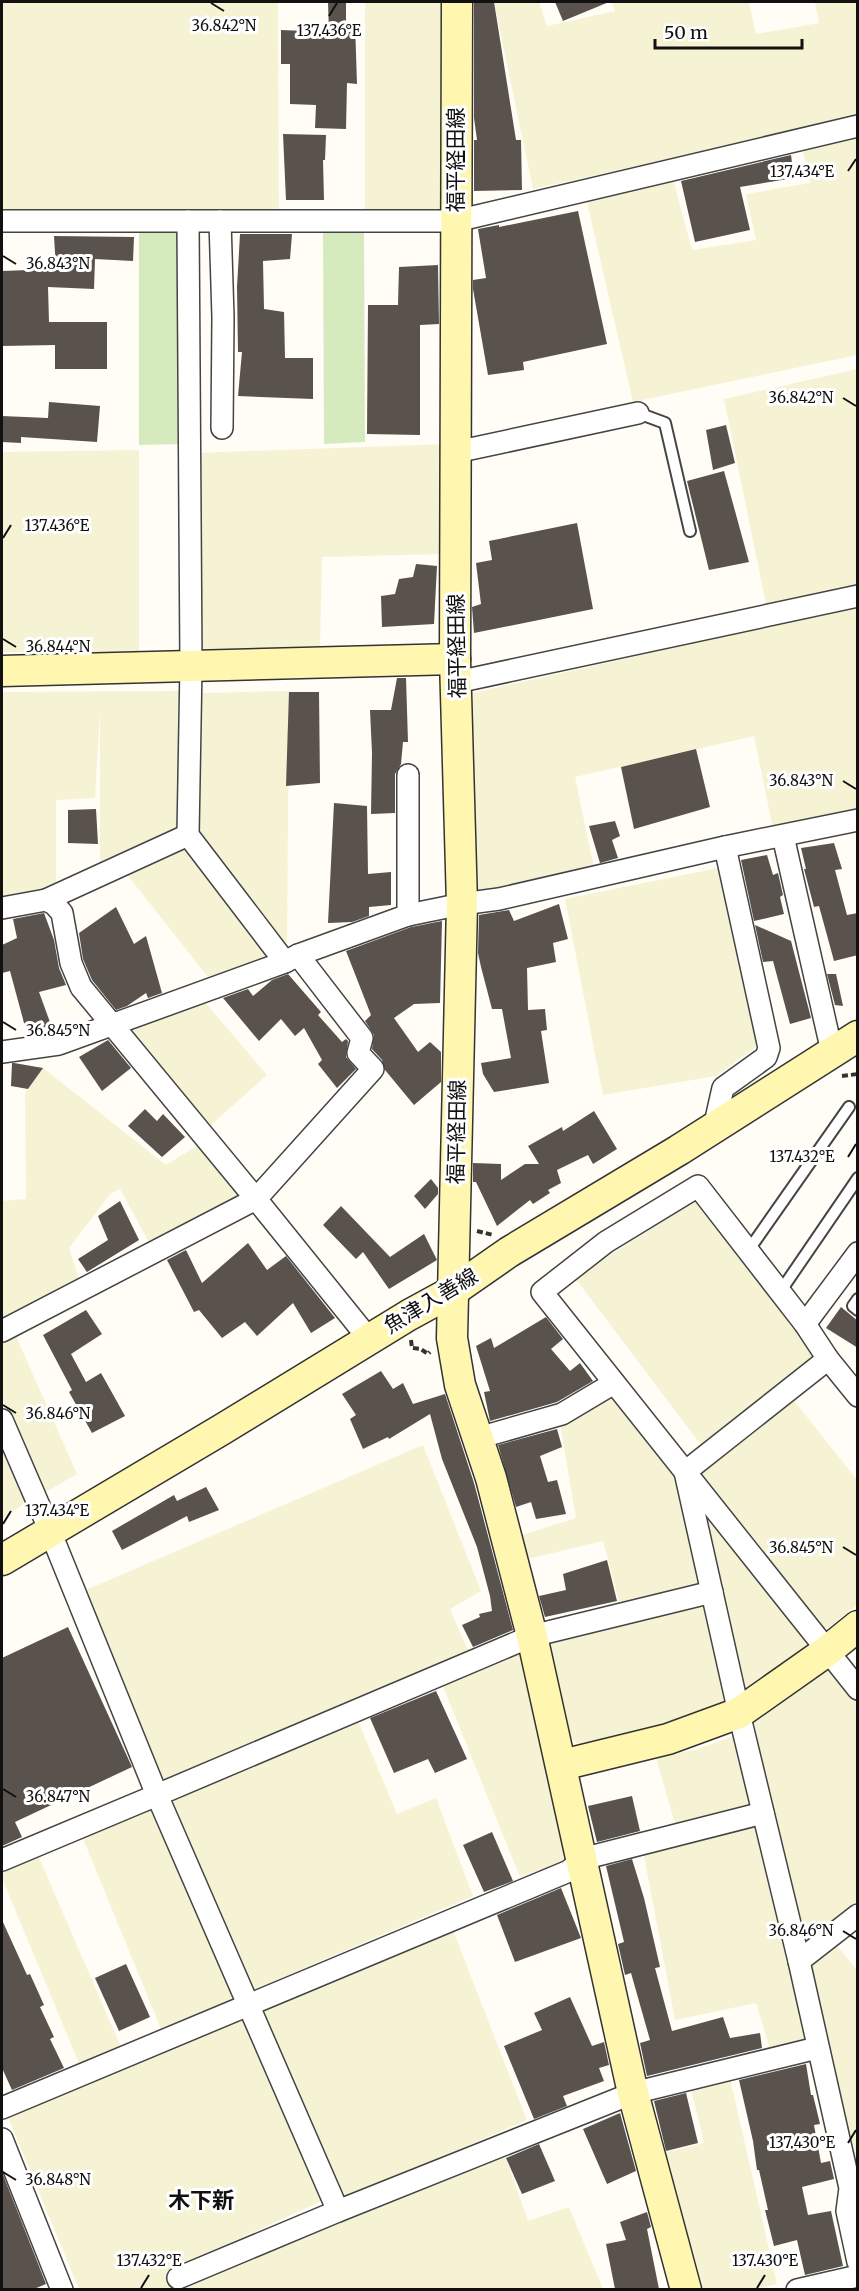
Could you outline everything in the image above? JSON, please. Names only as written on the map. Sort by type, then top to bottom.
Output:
[{"type":"main road","name":"福平経田線","points":[[457,2],[456,670],[462,904],[452,1338],[460,1385],[491,1478],[532,1636],[633,2093],[686,2289]]},
{"type":"main road","points":[[2,671],[191,666],[456,670]]},
{"type":"main road","name":"魚津入善線","points":[[2,1560],[453,1290],[509,1252],[714,1128],[858,1036]]},
{"type":"main road","points":[[562,1765],[668,1739],[739,1713],[858,1626]]},
{"type":"street","points":[[2,221],[456,221],[858,126]]},
{"type":"street","points":[[2,1331],[256,1198],[373,1070],[358,1053],[362,1038],[291,958],[188,835],[191,666],[188,221]]},
{"type":"street","points":[[220,221],[223,317],[222,428]]},
{"type":"street","points":[[456,452],[638,413]]},
{"type":"street","points":[[456,670],[858,596]]},
{"type":"street","points":[[408,775],[408,915]]},
{"type":"street","points":[[2,1052],[58,1044],[408,915],[499,899],[725,847],[858,820]]},
{"type":"street","points":[[2,908],[46,900],[188,835]]},
{"type":"street","points":[[783,836],[832,1053]]},
{"type":"street","points":[[714,1128],[723,1088],[766,1057],[769,1048],[725,847]]},
{"type":"street","points":[[46,900],[54,904],[62,913],[71,963],[81,987],[256,1198],[369,1339]]},
{"type":"street","points":[[858,1396],[698,1186],[606,1242],[542,1292],[858,1689]]},
{"type":"street","points":[[805,1324],[858,1253]]},
{"type":"street","points":[[685,1472],[828,1359]]},
{"type":"street","points":[[478,1438],[562,1414],[614,1383]]},
{"type":"street","points":[[2,1420],[50,1531],[157,1795],[338,2211]]},
{"type":"street","points":[[685,1472],[850,2188],[858,2262]]},
{"type":"street","points":[[2,1860],[532,1636],[712,1592]]},
{"type":"street","points":[[3,2102],[569,1871],[582,1859],[763,1813]]},
{"type":"street","points":[[799,1961],[858,1914]]},
{"type":"street","points":[[178,2278],[338,2211],[633,2093],[817,2048]]},
{"type":"street","points":[[2,2139],[62,2289]]},
{"type":"street","points":[[797,2289],[858,2276]]},
{"type":"lane","points":[[638,413],[665,423],[690,531]]},
{"type":"lane","points":[[748,1251],[849,1107]]},
{"type":"lane","points":[[780,1292],[858,1178]]},
{"type":"lane","points":[[858,1299],[853,1306],[858,1310]]},
{"type":"shaded area","points":[[2,2],[278,2],[279,211],[2,210]]},
{"type":"shaded area","points":[[365,2],[445,2],[445,210],[365,209]]},
{"type":"shaded area","points":[[494,2],[539,2],[547,26],[615,11],[612,2],[749,2],[756,34],[819,23],[815,2],[857,2],[857,118],[533,189]]},
{"type":"shaded area","points":[[857,135],[857,355],[633,402],[586,198],[673,179],[692,250],[756,240],[746,194],[810,183],[802,146]]},
{"type":"shaded area","points":[[857,369],[857,585],[766,604],[724,399]]},
{"type":"shaded area","points":[[446,444],[444,554],[322,557],[320,647],[197,649],[195,453]]},
{"type":"shaded area","points":[[139,450],[139,652],[2,652],[2,452]]},
{"type":"shaded area","points":[[857,607],[857,811],[773,829],[754,736],[575,777],[594,868],[476,895],[469,892],[472,693]]},
{"type":"shaded area","points":[[182,691],[180,830],[100,866],[100,712],[95,798],[56,800],[56,887],[2,899],[2,692]]},
{"type":"shaded area","points":[[289,691],[287,950],[197,832],[200,693]]},
{"type":"shaded area","points":[[187,847],[269,957],[208,977],[125,872]]},
{"type":"shaded area","points":[[718,868],[757,1046],[716,1076],[603,1095],[565,899]]},
{"type":"shaded area","points":[[204,1001],[267,1075],[210,1126],[131,1034],[134,1025]]},
{"type":"shaded area","points":[[43,1068],[166,1165],[200,1144],[242,1197],[151,1246],[120,1189],[110,1194],[69,1248],[80,1282],[2,1324],[2,1201],[26,1199],[25,1094]]},
{"type":"shaded area","points":[[696,1200],[814,1355],[701,1445],[575,1278]]},
{"type":"shaded area","points":[[15,1334],[77,1474],[42,1494],[2,1397],[2,1342]]},
{"type":"shaded area","points":[[610,1394],[675,1475],[701,1587],[620,1605],[603,1541],[523,1560],[519,1536],[576,1518],[560,1423]]},
{"type":"shaded area","points":[[792,1398],[857,1480],[857,1605],[825,1630],[695,1473]]},
{"type":"shaded area","points":[[423,1445],[481,1591],[450,1609],[468,1650],[164,1780],[86,1590]]},
{"type":"shaded area","points":[[2,1446],[26,1503],[2,1518]]},
{"type":"shaded area","points":[[707,1518],[803,1634],[805,1646],[746,1694]]},
{"type":"shaded area","points":[[705,1603],[727,1701],[687,1717],[581,1745],[564,1734],[544,1639]]},
{"type":"shaded area","points":[[521,1652],[569,1855],[561,1863],[520,1877],[442,1684]]},
{"type":"shaded area","points":[[833,1670],[857,1702],[857,1901],[803,1945],[754,1722],[822,1672]]},
{"type":"shaded area","points":[[358,1721],[397,1814],[436,1798],[473,1896],[255,1989],[172,1800]]},
{"type":"shaded area","points":[[736,1735],[753,1807],[676,1827],[656,1758],[698,1749]]},
{"type":"shaded area","points":[[153,1805],[233,1999],[161,2029],[82,1836]]},
{"type":"shaded area","points":[[757,1821],[805,2041],[770,2049],[756,2003],[675,2020],[643,1851]]},
{"type":"shaded area","points":[[37,1853],[121,2047],[80,2066],[2,1878],[2,1869]]},
{"type":"shaded area","points":[[452,1928],[527,2120],[342,2200],[263,2010]]},
{"type":"shaded area","points":[[834,1942],[857,1970],[857,2177],[807,1967]]},
{"type":"shaded area","points":[[243,2017],[322,2201],[170,2270],[175,2289],[79,2289],[7,2115]]},
{"type":"shaded area","points":[[730,2078],[777,2284],[754,2289],[694,2289],[663,2153],[704,2143],[690,2085]]},
{"type":"shaded area","points":[[504,2153],[528,2221],[569,2207],[603,2289],[181,2290]]},
{"type":"green space","points":[[139,230],[183,230],[182,444],[139,445]]},
{"type":"green space","points":[[323,230],[364,231],[365,442],[324,444]]},
{"type":"building","points":[[346,2],[346,24],[355,23],[357,84],[347,83],[346,129],[315,128],[316,105],[290,104],[290,64],[281,64],[281,30],[329,32],[328,3]]},
{"type":"building","points":[[474,2],[494,2],[516,140],[521,140],[522,190],[474,191],[474,140],[477,140],[474,118]]},
{"type":"building","points":[[555,2],[609,2],[563,21]]},
{"type":"building","points":[[283,134],[326,135],[325,160],[323,160],[324,200],[286,200]]},
{"type":"building","points":[[791,155],[794,178],[740,187],[750,230],[695,242],[681,181]]},
{"type":"building","points":[[578,211],[607,344],[523,362],[524,370],[488,375],[473,289],[473,280],[486,278],[478,229]]},
{"type":"building","points":[[240,234],[292,234],[290,259],[263,261],[264,309],[284,312],[285,358],[313,358],[313,399],[238,396],[242,352],[238,352],[237,287]]},
{"type":"building","points":[[54,236],[134,237],[133,261],[95,259],[94,289],[48,287],[49,322],[107,322],[107,369],[55,369],[55,345],[2,346],[2,271],[56,269]]},
{"type":"building","points":[[438,265],[439,324],[420,325],[420,435],[367,434],[368,305],[398,305],[399,267]]},
{"type":"building","points":[[49,402],[100,406],[97,442],[21,437],[21,443],[2,442],[2,416],[48,418]]},
{"type":"building","points":[[726,425],[735,463],[713,470],[706,430]]},
{"type":"building","points":[[724,471],[749,562],[709,570],[687,481]]},
{"type":"building","points":[[577,523],[593,609],[474,633],[472,607],[481,604],[476,563],[492,560],[489,541]]},
{"type":"building","points":[[416,564],[437,566],[434,624],[382,627],[381,596],[395,594],[399,579],[413,577]]},
{"type":"building","points":[[397,678],[406,678],[408,742],[403,742],[401,764],[395,774],[395,813],[371,814],[370,710],[391,710]]},
{"type":"building","points":[[289,692],[319,692],[320,783],[286,786]]},
{"type":"building","points":[[696,749],[710,807],[634,829],[621,767]]},
{"type":"building","points":[[334,803],[367,806],[368,874],[391,872],[391,905],[369,907],[369,916],[352,922],[328,923]]},
{"type":"building","points":[[96,809],[98,844],[68,843],[68,810]]},
{"type":"building","points":[[615,821],[620,836],[612,840],[618,858],[600,863],[589,826]]},
{"type":"building","points":[[834,843],[842,869],[835,870],[847,915],[858,913],[858,955],[834,961],[819,906],[814,907],[801,848]]},
{"type":"building","points":[[767,855],[773,875],[778,873],[784,914],[754,921],[741,860]]},
{"type":"building","points":[[559,904],[568,939],[553,943],[556,962],[527,968],[528,1010],[545,1009],[547,1030],[541,1031],[549,1083],[494,1092],[483,1074],[481,1063],[511,1058],[502,1009],[492,1009],[481,967],[478,953],[479,915],[509,910],[514,921]]},
{"type":"building","points":[[116,907],[134,944],[146,936],[162,993],[148,998],[146,993],[127,1006],[116,1010],[92,980],[83,959],[79,933]]},
{"type":"building","points":[[44,913],[66,985],[39,992],[51,1025],[27,1034],[10,971],[2,973],[2,945],[17,938],[13,919]]},
{"type":"building","points":[[442,921],[440,1003],[414,1004],[394,1018],[418,1052],[430,1042],[441,1052],[441,1082],[414,1105],[385,1070],[382,1060],[372,1049],[374,1035],[365,1021],[371,1015],[346,951],[411,927]]},
{"type":"building","points":[[755,925],[791,941],[811,1018],[790,1024],[773,961],[763,962]]},
{"type":"building","points":[[288,974],[321,1012],[318,1015],[342,1042],[346,1039],[348,1041],[346,1057],[356,1069],[337,1088],[318,1064],[322,1060],[304,1028],[295,1036],[281,1019],[259,1041],[223,998],[248,989],[253,996],[272,980]]},
{"type":"building","points":[[827,974],[836,974],[843,1006],[835,1005]]},
{"type":"building","points":[[108,1040],[131,1068],[102,1091],[79,1057]]},
{"type":"building","points":[[12,1063],[43,1068],[28,1089],[11,1086]]},
{"type":"building","points":[[145,1109],[157,1121],[163,1114],[185,1137],[162,1157],[128,1126]]},
{"type":"building","points":[[594,1111],[617,1149],[593,1164],[588,1155],[557,1170],[561,1183],[548,1190],[550,1193],[533,1204],[530,1200],[497,1226],[476,1182],[473,1182],[473,1163],[501,1164],[501,1180],[525,1164],[539,1164],[528,1146],[562,1127],[563,1131]]},
{"type":"building","points":[[431,1179],[438,1188],[438,1194],[425,1209],[414,1196]]},
{"type":"building","points":[[120,1201],[139,1240],[87,1272],[78,1259],[108,1240],[98,1216]]},
{"type":"building","points":[[341,1206],[390,1257],[424,1234],[437,1260],[389,1289],[363,1252],[356,1259],[323,1225]]},
{"type":"building","points":[[248,1243],[267,1270],[286,1256],[335,1318],[311,1333],[293,1303],[257,1336],[245,1322],[222,1338],[199,1310],[194,1312],[167,1260],[186,1250],[202,1283]]},
{"type":"building","points":[[841,1307],[858,1321],[858,1348],[826,1328]]},
{"type":"building","points":[[86,1310],[102,1334],[71,1354],[86,1382],[101,1373],[125,1416],[92,1433],[69,1392],[72,1390],[43,1335]]},
{"type":"building","points":[[546,1317],[563,1339],[551,1349],[570,1371],[580,1363],[593,1381],[557,1402],[490,1421],[484,1392],[490,1391],[476,1346],[491,1338],[494,1348]]},
{"type":"building","points":[[381,1371],[393,1389],[403,1383],[413,1404],[445,1394],[474,1483],[513,1630],[473,1647],[462,1625],[480,1617],[479,1614],[492,1611],[490,1596],[477,1547],[442,1459],[430,1414],[389,1439],[388,1437],[363,1449],[350,1419],[356,1415],[342,1394]]},
{"type":"building","points":[[557,1429],[562,1447],[540,1456],[548,1482],[557,1480],[566,1514],[536,1519],[531,1502],[516,1507],[498,1445]]},
{"type":"building","points":[[206,1487],[219,1510],[189,1522],[187,1516],[122,1550],[112,1531],[174,1495],[177,1501]]},
{"type":"building","points":[[607,1560],[617,1601],[545,1617],[539,1596],[566,1590],[563,1574]]},
{"type":"building","points":[[68,1627],[132,1767],[15,1822],[22,1837],[2,1846],[2,1658]]},
{"type":"building","points":[[436,1691],[467,1759],[435,1773],[428,1759],[394,1773],[370,1718]]},
{"type":"building","points":[[632,1796],[640,1831],[597,1842],[588,1806]]},
{"type":"building","points":[[492,1832],[513,1881],[484,1892],[463,1845]]},
{"type":"building","points":[[632,1859],[644,1898],[660,1967],[655,1968],[672,2031],[723,2017],[730,2038],[760,2033],[762,2048],[647,2076],[640,2043],[650,2040],[631,1973],[625,1975],[618,1944],[624,1942],[606,1866]]},
{"type":"building","points":[[561,1888],[581,1938],[515,1962],[497,1915]]},
{"type":"building","points":[[2,1920],[27,1975],[30,1974],[44,2005],[40,2007],[54,2037],[50,2039],[64,2068],[12,2090],[2,2068]]},
{"type":"building","points":[[126,1964],[150,2017],[119,2031],[95,1978]]},
{"type":"building","points":[[570,1997],[592,2046],[604,2042],[609,2065],[599,2068],[604,2081],[563,2096],[567,2106],[534,2119],[504,2046],[542,2030],[534,2013]]},
{"type":"building","points":[[806,2064],[811,2095],[813,2095],[820,2124],[814,2125],[821,2163],[830,2161],[834,2179],[802,2187],[808,2215],[831,2211],[843,2266],[805,2275],[797,2240],[774,2246],[739,2080]]},
{"type":"building","points":[[686,2093],[698,2143],[666,2151],[654,2101]]},
{"type":"building","points":[[620,2113],[636,2171],[607,2184],[583,2129]]},
{"type":"building","points":[[539,2144],[555,2181],[522,2194],[506,2158]]},
{"type":"building","points":[[2,2172],[46,2284],[34,2289],[2,2289]]},
{"type":"building","points":[[647,2212],[651,2227],[647,2229],[659,2289],[615,2289],[606,2244],[626,2240],[620,2222]]},
{"type":"district","name":"木下新","points":[[201,2200]]}]
